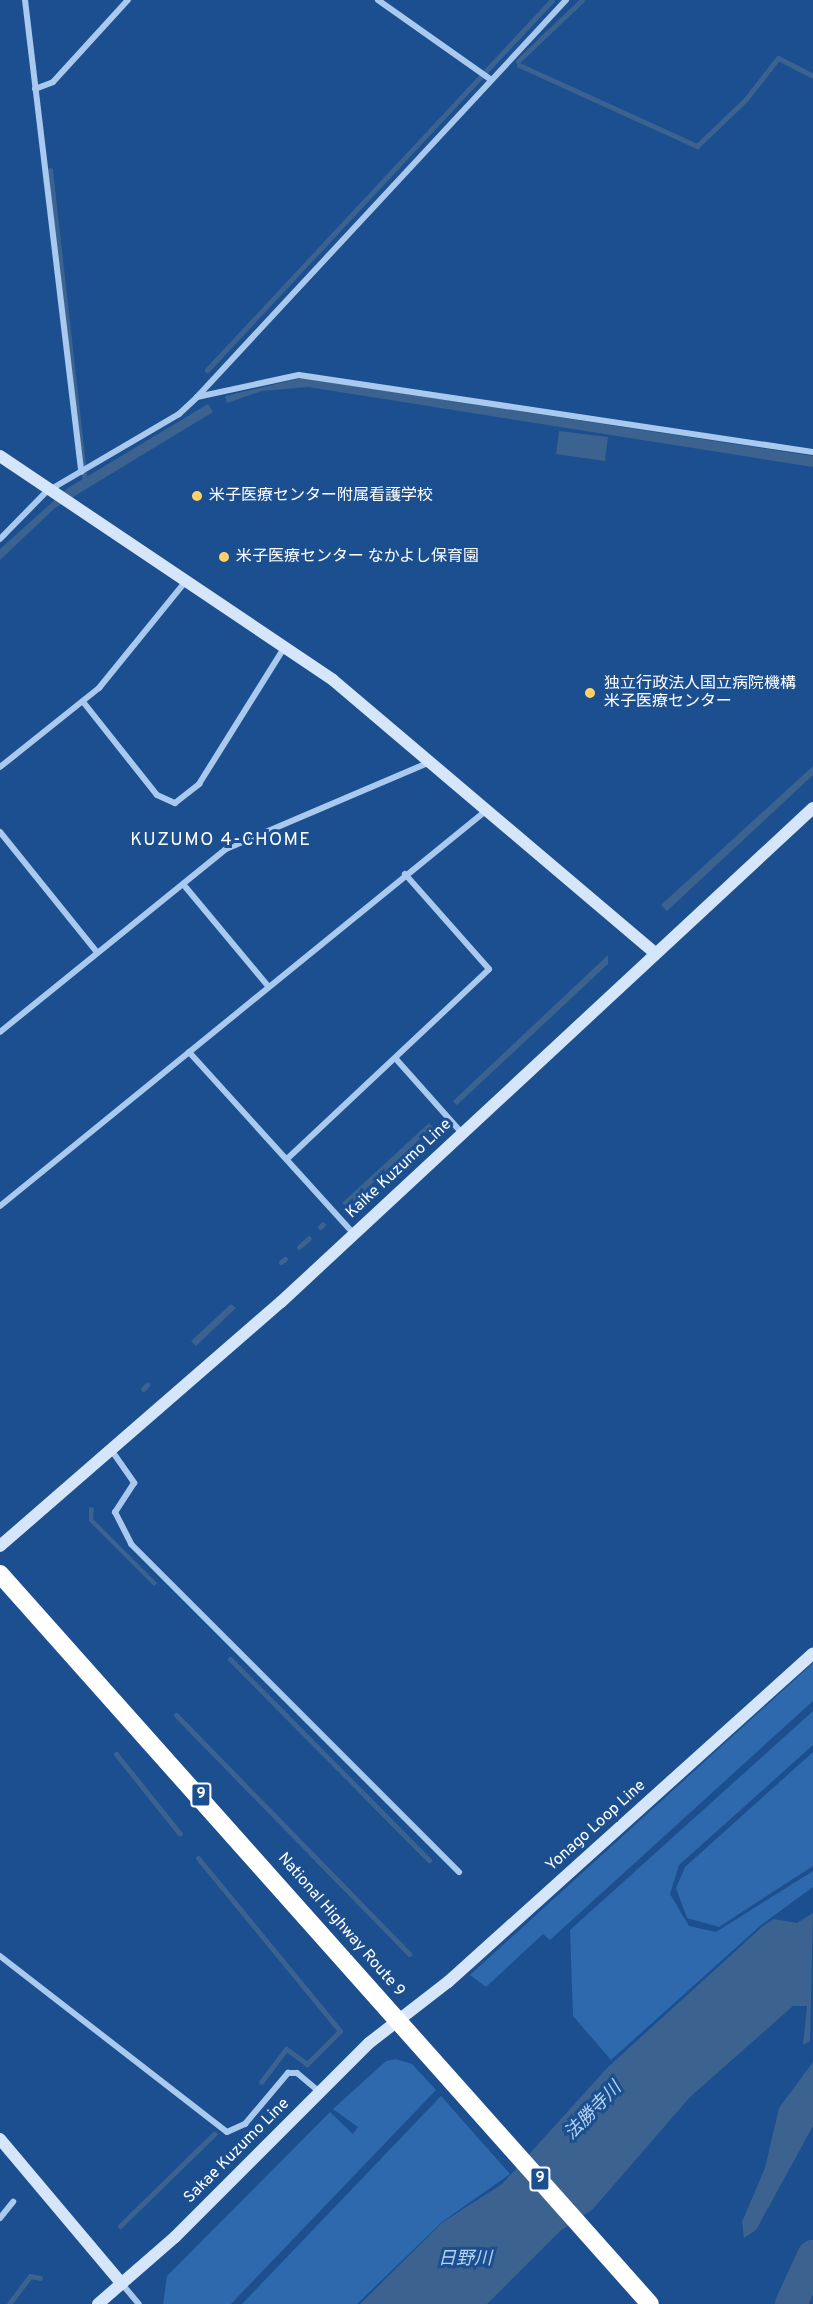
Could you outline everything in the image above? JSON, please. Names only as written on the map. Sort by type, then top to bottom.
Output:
[{"type":"highway","name":"National Highway Route 9","points":[[0,1574],[650,2304]]},
{"type":"main road","points":[[0,456],[46,492],[333,680],[489,809],[655,953]]},
{"type":"main road","name":"Kaike Kuzumo Line","points":[[0,1546],[112,1451],[354,1234],[813,808]]},
{"type":"main road","name":"Yonago Loop Line","points":[[398,2020],[448,1982],[813,1653]]},
{"type":"main road","name":"Sakae Kuzumo Line","points":[[98,2304],[122,2284],[320,2092],[398,2020]]},
{"type":"main road","points":[[0,2139],[122,2284]]},
{"type":"street","points":[[25,0],[81,472]]},
{"type":"street","points":[[35,88],[53,82],[128,0]]},
{"type":"street","points":[[378,0],[490,79]]},
{"type":"street","points":[[0,539],[46,492],[197,398],[490,79],[566,0]]},
{"type":"street","points":[[197,398],[299,375],[813,452]]},
{"type":"street","points":[[0,767],[84,703],[185,582]]},
{"type":"street","points":[[84,703],[157,795],[175,803],[199,784],[284,648]]},
{"type":"street","points":[[0,1032],[226,849],[432,762]]},
{"type":"street","points":[[0,1206],[405,874],[489,809]]},
{"type":"street","points":[[0,832],[97,952]]},
{"type":"street","points":[[287,1159],[396,1059],[489,969],[405,874]]},
{"type":"street","points":[[183,884],[268,986]]},
{"type":"street","points":[[189,1052],[354,1234]]},
{"type":"street","points":[[396,1059],[462,1133]]},
{"type":"street","points":[[112,1451],[134,1483],[115,1512],[131,1544],[459,1872]]},
{"type":"street","points":[[0,1956],[227,2132],[245,2124],[288,2073],[297,2073],[320,2092]]},
{"type":"street","points":[[0,2218],[13,2202]]},
{"type":"street","points":[[122,2284],[139,2304]]},
{"type":"shaded area","points":[[813,1663],[813,1701],[550,1940],[543,1934],[486,1987],[470,1975]]},
{"type":"shaded area","points":[[813,1711],[813,1745],[679,1865],[670,1894],[689,1926],[716,1932],[813,1871],[813,1887],[761,1925],[611,2060],[573,2016],[570,1930]]},
{"type":"shaded area","points":[[813,1752],[813,1866],[719,1927],[687,1918],[676,1888],[685,1867]]},
{"type":"shaded area","points":[[396,2059],[412,2064],[436,2090],[231,2304],[163,2304],[167,2276],[330,2112],[353,2134],[358,2127],[333,2109],[386,2061]]},
{"type":"shaded area","points":[[441,2096],[510,2174],[442,2222],[357,2304],[242,2304]]},
{"type":"water","points":[[302,378],[813,456],[813,467],[308,387],[262,391],[227,403],[225,396]]},
{"type":"water","points":[[208,404],[213,412],[55,508],[0,560],[0,549],[68,488]]},
{"type":"water","points":[[559,431],[608,437],[605,461],[556,454]]},
{"type":"water","points":[[813,766],[813,775],[667,911],[661,905]]},
{"type":"water","points":[[608,955],[608,964],[457,1105],[453,1101]]},
{"type":"water","points":[[429,1123],[433,1127],[347,1207],[342,1203]]},
{"type":"water","points":[[231,1304],[236,1308],[196,1346],[191,1341]]},
{"type":"water","points":[[89,1507],[94,1508],[93,1519],[157,1583],[154,1586],[89,1521]]},
{"type":"water","name":"日野川","points":[[813,1913],[810,2041],[803,2045],[807,2006],[793,2006],[690,2097],[593,2209],[560,2231],[487,2304],[360,2304],[443,2222],[502,2184],[608,2067],[763,1926],[774,1919],[797,1923]]},
{"type":"water","points":[[813,2062],[813,2126],[756,2230],[744,2238],[742,2222],[765,2168],[779,2108]]},
{"type":"waterway","points":[[207,370],[552,0]]},
{"type":"waterway","points":[[518,61],[582,0]]},
{"type":"waterway","points":[[519,65],[697,146],[746,99],[778,58],[813,76]]},
{"type":"waterway","points":[[50,170],[85,483]]},
{"type":"waterway","points":[[320,1227],[323,1224]]},
{"type":"waterway","points":[[299,1247],[309,1238]]},
{"type":"waterway","points":[[281,1262],[285,1259]]},
{"type":"waterway","points":[[143,1389],[147,1385]]},
{"type":"waterway","points":[[230,1659],[429,1860]]},
{"type":"waterway","points":[[176,1715],[409,1954]]},
{"type":"waterway","points":[[116,1754],[180,1834]]},
{"type":"waterway","points":[[198,1858],[340,2031],[307,2064],[286,2049],[261,2082]]},
{"type":"waterway","points":[[120,2226],[214,2134]]},
{"type":"waterway","name":"日野川","points":[[791,2304],[813,2256]]},
{"type":"waterway","points":[[9,2304],[30,2276],[40,2278]]},
{"type":"place","name":"米子医療センター附属看護学校","points":[[197,496]]},
{"type":"place","name":"米子医療センター なかよし保育園","points":[[224,557]]},
{"type":"place","name":"独立行政法人国立病院機構 米子医療センター","points":[[590,693]]},
{"type":"district","name":"KUZUMO 4-CHOME","points":[[221,841]]},
{"type":"water label","name":"法勝寺川","points":[[594,2112]]}]
